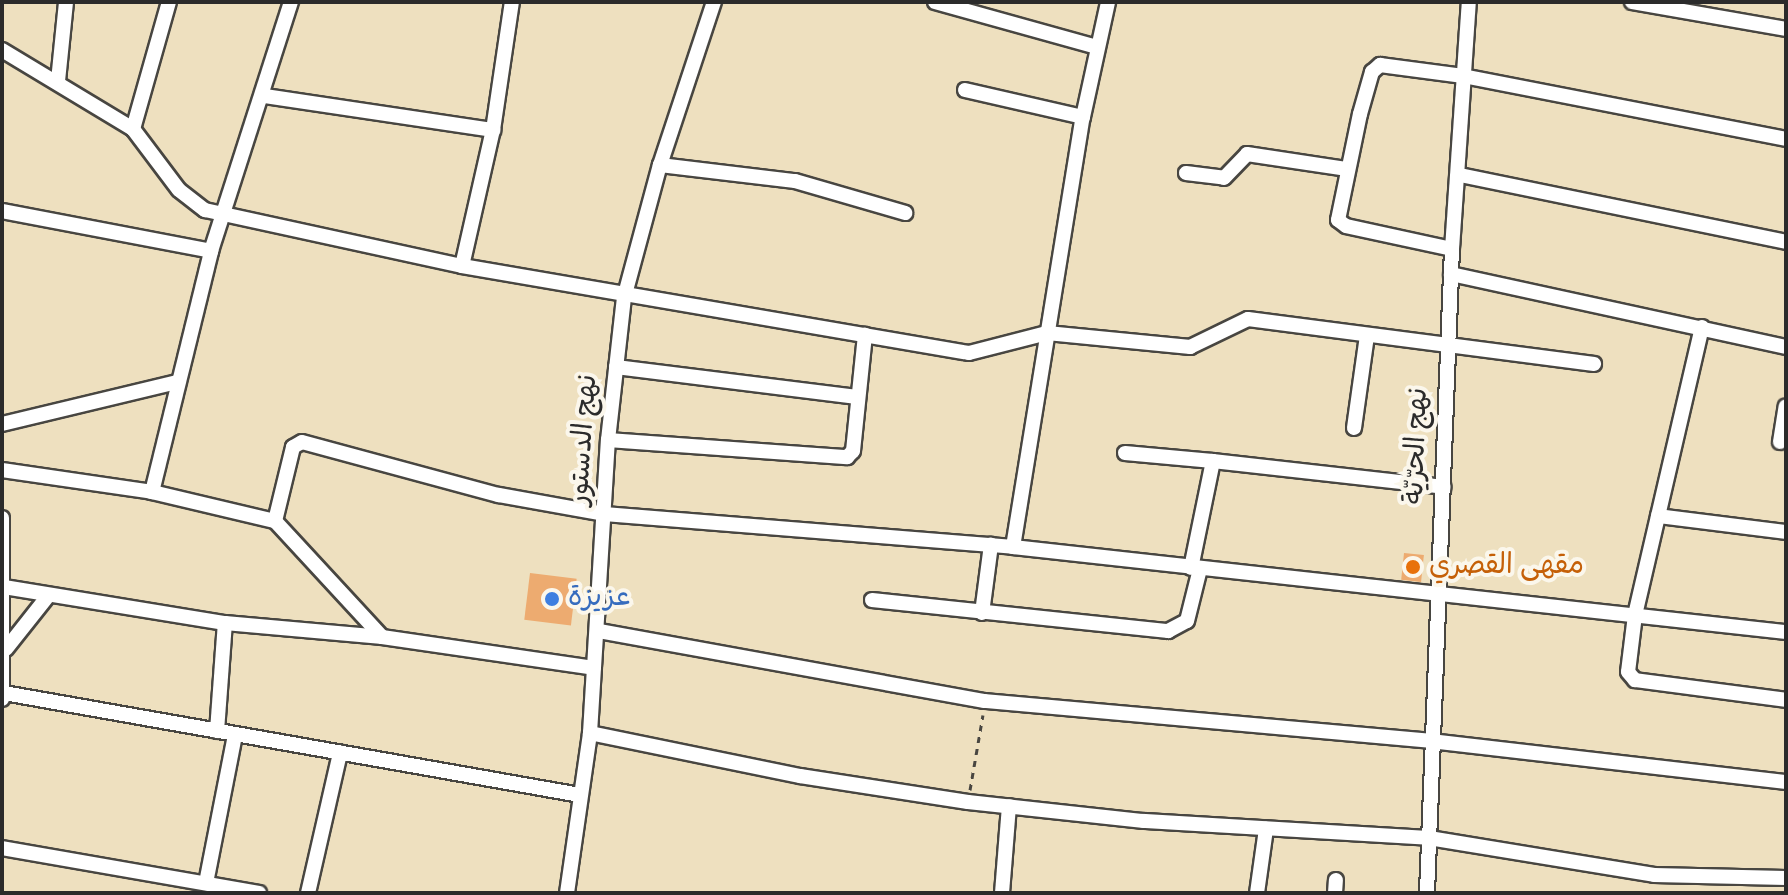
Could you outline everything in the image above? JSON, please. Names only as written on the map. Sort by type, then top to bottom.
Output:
[{"type":"street","points":[[58,81],[66,2]]},
{"type":"street","points":[[133,129],[169,2]]},
{"type":"street","points":[[152,492],[211,251],[265,96],[291,2]]},
{"type":"street","points":[[462,266],[493,130],[512,2]]},
{"type":"street","name":"نهج الدستور","points":[[567,893],[590,733],[599,631],[608,440],[624,298],[660,165],[714,2]]},
{"type":"street","points":[[935,2],[1097,47]]},
{"type":"street","points":[[1013,547],[1083,117],[1108,2]]},
{"type":"street","name":"نهج الحرّيّة","points":[[1427,893],[1447,343],[1469,2]]},
{"type":"street","points":[[1632,2],[1786,29]]},
{"type":"street","points":[[2,50],[133,129],[190,201],[223,218],[624,298],[969,353],[1047,333],[1180,348],[1248,319],[1594,364]]},
{"type":"street","points":[[1452,249],[1341,224],[1338,215],[1346,169],[1374,68],[1387,64],[1463,76],[1786,139]]},
{"type":"street","points":[[965,90],[1083,117]]},
{"type":"street","points":[[265,96],[493,130]]},
{"type":"street","points":[[1186,173],[1224,178],[1247,154],[1346,169]]},
{"type":"street","points":[[660,165],[795,181],[905,213]]},
{"type":"street","points":[[1460,175],[1786,242]]},
{"type":"street","points":[[2,211],[211,251]]},
{"type":"street","points":[[1451,274],[1786,347]]},
{"type":"street","points":[[1702,327],[1635,615],[1628,668],[1635,680],[1786,700]]},
{"type":"street","points":[[608,440],[847,457],[853,451],[865,335]]},
{"type":"street","points":[[1354,428],[1367,335]]},
{"type":"street","points":[[616,367],[857,397]]},
{"type":"street","points":[[2,424],[177,382]]},
{"type":"street","points":[[1780,442],[1786,406]]},
{"type":"street","points":[[275,521],[293,447],[302,442],[484,491],[605,514],[1013,547],[1786,632]]},
{"type":"street","points":[[1125,453],[1444,487]]},
{"type":"street","points":[[872,600],[1177,631],[1187,621],[1213,461]]},
{"type":"street","points":[[2,470],[152,492],[275,521],[382,637]]},
{"type":"street","points":[[1658,516],[1786,532]]},
{"type":"street","points":[[2,518],[6,649],[3,696],[580,795]]},
{"type":"street","points":[[982,613],[991,545]]},
{"type":"street","points":[[4,587],[225,623],[382,637],[594,668]]},
{"type":"street","points":[[6,649],[48,596]]},
{"type":"street","points":[[217,731],[225,623]]},
{"type":"street","points":[[599,631],[985,701],[1431,741],[1786,782]]},
{"type":"street","points":[[590,733],[800,776],[968,802],[1266,829],[1429,838],[1654,875],[1786,878]]},
{"type":"street","points":[[206,883],[235,735]]},
{"type":"street","points":[[308,893],[340,753]]},
{"type":"street","points":[[1002,893],[1009,806]]},
{"type":"street","points":[[1257,893],[1266,829]]},
{"type":"street","points":[[2,848],[259,893]]},
{"type":"path","points":[[968,802],[985,701]]},
{"type":"building","name":"مقهى القصري","points":[[1404,553],[1424,555],[1421,582],[1401,580]]},
{"type":"building","name":"عزيزة","points":[[530,573],[577,579],[571,625],[524,620]]},
{"type":"place","name":"مقهى القصري","points":[[1413,567]]},
{"type":"place","name":"عزيزة","points":[[552,599]]}]
